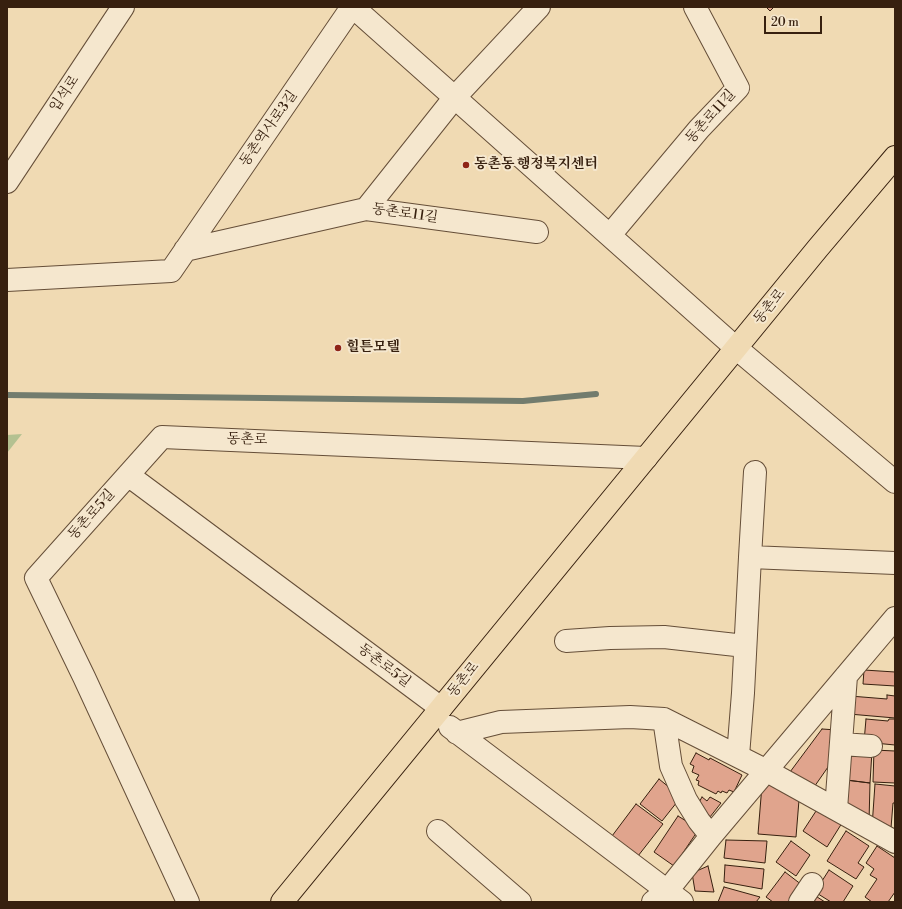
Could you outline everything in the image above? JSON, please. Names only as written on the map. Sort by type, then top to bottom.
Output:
[{"type":"main road","name":"동촌로","points":[[282,902],[736,348],[895,157]]},
{"type":"street","name":"입석로","points":[[7,182],[123,7]]},
{"type":"street","name":"동촌역사로3길","points":[[7,280],[171,271],[353,7],[455,97]]},
{"type":"street","name":"동촌로11길","points":[[366,208],[455,97],[539,7]]},
{"type":"street","name":"동촌로11길","points":[[610,235],[699,129],[738,88],[695,7]]},
{"type":"street","points":[[455,97],[736,348],[895,482]]},
{"type":"street","name":"동촌로11길","points":[[366,208],[538,232]]},
{"type":"street","points":[[185,250],[366,208]]},
{"type":"street","name":"동촌로","points":[[128,475],[162,437],[646,458]]},
{"type":"street","points":[[738,756],[756,472]]},
{"type":"street","name":"동촌로5길","points":[[188,902],[84,677],[36,578],[128,475],[437,712],[457,733],[668,898]]},
{"type":"street","points":[[750,557],[895,563]]},
{"type":"street","points":[[668,898],[711,836],[895,618]]},
{"type":"street","points":[[566,641],[610,638],[664,637],[745,646]]},
{"type":"street","points":[[836,809],[846,676]]},
{"type":"street","points":[[457,733],[501,722],[630,717],[664,719],[767,771],[895,842]]},
{"type":"street","points":[[664,719],[671,766],[686,800],[699,821],[711,836]]},
{"type":"street","points":[[841,744],[871,746]]},
{"type":"street","points":[[438,831],[520,902]]},
{"type":"street","points":[[800,902],[812,884]]},
{"type":"green space","points":[[22,434],[7,453],[7,435]]},
{"type":"building","points":[[766,7],[774,7],[770,11]]},
{"type":"building","points":[[864,670],[895,672],[895,686],[863,684]]},
{"type":"building","points":[[887,695],[895,696],[895,718],[849,714],[850,696],[887,699]]},
{"type":"building","points":[[866,719],[888,721],[889,719],[895,719],[895,745],[864,742]]},
{"type":"building","points":[[822,729],[837,730],[835,757],[812,790],[790,772]]},
{"type":"building","points":[[848,750],[872,751],[870,783],[846,780]]},
{"type":"building","points":[[874,750],[895,751],[895,783],[873,782]]},
{"type":"building","points":[[696,753],[709,760],[710,758],[742,775],[734,792],[729,790],[727,793],[722,791],[721,793],[718,791],[716,794],[698,785],[699,781],[696,780],[699,775],[692,772],[694,766],[690,764]]},
{"type":"building","points":[[659,779],[681,797],[662,821],[640,804]]},
{"type":"building","points":[[846,780],[870,783],[869,822],[845,810]]},
{"type":"building","points":[[875,784],[895,786],[895,803],[893,803],[891,828],[872,827]]},
{"type":"building","points":[[762,785],[778,786],[799,800],[796,837],[758,834]]},
{"type":"building","points":[[702,797],[707,801],[710,797],[721,803],[706,822],[697,806]]},
{"type":"building","points":[[636,804],[663,824],[638,856],[612,836]]},
{"type":"building","points":[[818,808],[842,823],[827,847],[803,831]]},
{"type":"building","points":[[678,816],[699,829],[674,866],[654,852]]},
{"type":"building","points":[[846,831],[869,846],[858,863],[864,867],[856,879],[827,861]]},
{"type":"building","points":[[726,840],[767,841],[765,863],[724,858]]},
{"type":"building","points":[[791,841],[810,855],[796,876],[776,862]]},
{"type":"building","points":[[877,846],[895,858],[895,892],[888,902],[872,902],[865,897],[877,879],[870,875],[874,869],[866,863]]},
{"type":"building","points":[[725,865],[764,869],[762,889],[724,882]]},
{"type":"building","points":[[708,866],[714,892],[695,891],[692,873]]},
{"type":"building","points":[[829,870],[853,886],[843,902],[831,902],[815,892]]},
{"type":"building","points":[[785,872],[802,885],[790,902],[773,902],[766,897]]},
{"type":"building","points":[[724,887],[760,897],[756,902],[718,902]]},
{"type":"building","points":[[814,895],[825,902],[809,902]]},
{"type":"waterway","points":[[7,395],[523,401],[596,394]]},
{"type":"place","name":"동촌동 행정복지센터","points":[[466,165]]},
{"type":"place","name":"힐튼모텔","points":[[338,348]]}]
